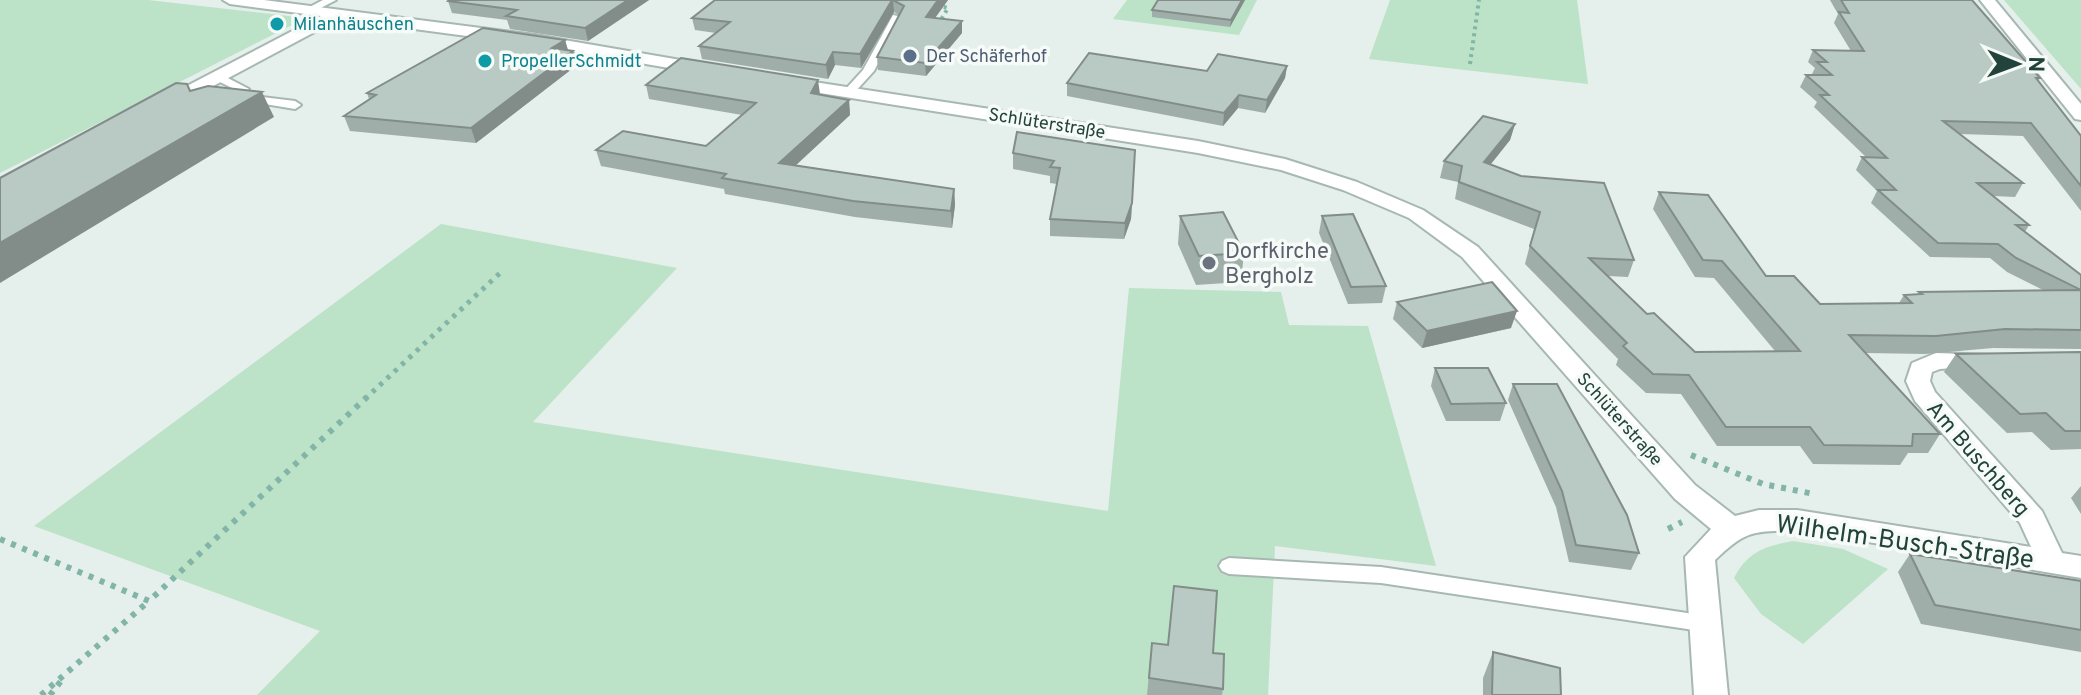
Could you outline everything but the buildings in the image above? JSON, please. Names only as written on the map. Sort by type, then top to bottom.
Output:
[{"type":"street","points":[[230,0],[309,10],[335,7],[717,71]]},
{"type":"street","points":[[1987,0],[2081,115]]},
{"type":"street","points":[[150,113],[218,77],[335,7]]},
{"type":"street","name":"Schlüterstraße","points":[[774,80],[1198,147],[1285,165],[1350,186],[1416,214],[1470,252],[1685,492],[1730,528]]},
{"type":"street","name":"Am Buschberg","points":[[2008,360],[1936,361],[1921,368],[1918,381],[1924,395],[2032,518],[2067,565]]},
{"type":"street","name":"Wilhelm-Busch-Straße","points":[[1730,528],[1759,521],[1797,520],[2067,565]]},
{"type":"street","points":[[1711,695],[1700,557],[1730,528]]},
{"type":"lane","points":[[849,92],[868,71],[897,18]]},
{"type":"lane","points":[[207,111],[243,89],[218,77]]},
{"type":"lane","points":[[231,96],[295,105]]},
{"type":"lane","points":[[1229,566],[1381,575],[1707,624]]},
{"type":"path","points":[[1470,64],[1479,0]]},
{"type":"path","points":[[927,4],[948,8],[932,32]]},
{"type":"path","points":[[897,18],[939,23]]},
{"type":"path","points":[[41,695],[149,601],[500,273]]},
{"type":"path","points":[[1682,453],[1763,484],[1817,495]]},
{"type":"path","points":[[0,539],[149,601]]},
{"type":"path","points":[[50,695],[69,671]]},
{"type":"green space","points":[[0,0],[148,0],[306,18],[0,173]]},
{"type":"green space","points":[[1127,0],[1257,0],[1239,35],[1113,19]]},
{"type":"green space","points":[[1390,0],[1577,0],[1588,84],[1369,59]]},
{"type":"green space","points":[[2004,0],[2081,0],[2081,89]]},
{"type":"green space","points":[[441,224],[677,268],[533,422],[1108,511],[1129,288],[1281,292],[1289,325],[1368,326],[1436,566],[1275,546],[1268,695],[257,695],[320,631],[34,526]]},
{"type":"green space","points":[[1793,541],[1843,549],[1888,569],[1803,644],[1761,614],[1734,578],[1751,556],[1774,545]]},
{"type":"place","name":"Milanhäuschen","points":[[277,24]]},
{"type":"place","name":"Der Schäferhof","points":[[910,56]]},
{"type":"place","name":"PropellerSchmidt","points":[[485,61]]},
{"type":"place","name":"Dorfkirche Bergholz","points":[[1209,263]]}]
